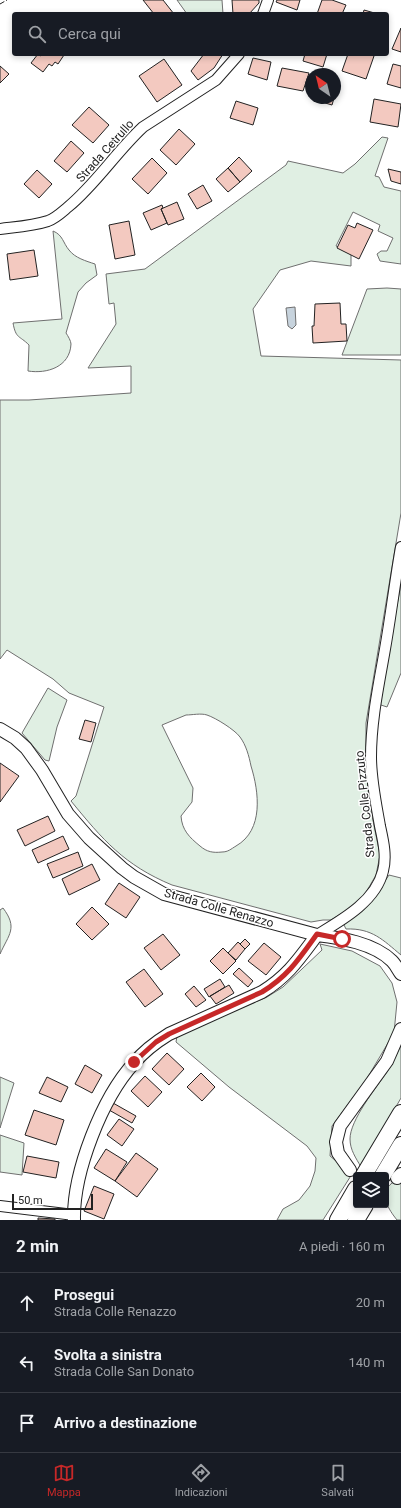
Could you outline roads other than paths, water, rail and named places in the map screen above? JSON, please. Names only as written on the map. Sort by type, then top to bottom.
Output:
[{"type":"highway","points":[[357,1172],[401,1113]]},
{"type":"highway","points":[[394,1176],[401,1145]]},
{"type":"highway","points":[[338,1220],[353,1194]]},
{"type":"highway","points":[[356,1220],[363,1208]]},
{"type":"street","points":[[264,12],[268,0]]},
{"type":"street","name":"Strada Cetrullo","points":[[0,229],[27,226],[49,220],[60,214],[81,196],[133,136],[143,127],[183,103],[216,80],[237,56]]},
{"type":"street","name":"Strada Colle Pizzuto","points":[[317,934],[330,927],[370,896],[378,885],[383,871],[383,841],[372,773],[371,750],[375,705],[401,547]]},
{"type":"street","name":"Strada Colle Renazzo","points":[[0,729],[15,738],[26,748],[42,770],[68,814],[89,838],[134,877],[164,894],[373,948],[392,961],[401,974]]},
{"type":"street","points":[[0,1206],[74,1217],[78,1180],[89,1145],[107,1104],[124,1074],[134,1062],[156,1042],[169,1034],[262,992],[275,984],[296,964],[317,934]]},
{"type":"street","points":[[357,1172],[338,1154],[336,1142],[340,1126],[388,1061],[401,1029]]}]
